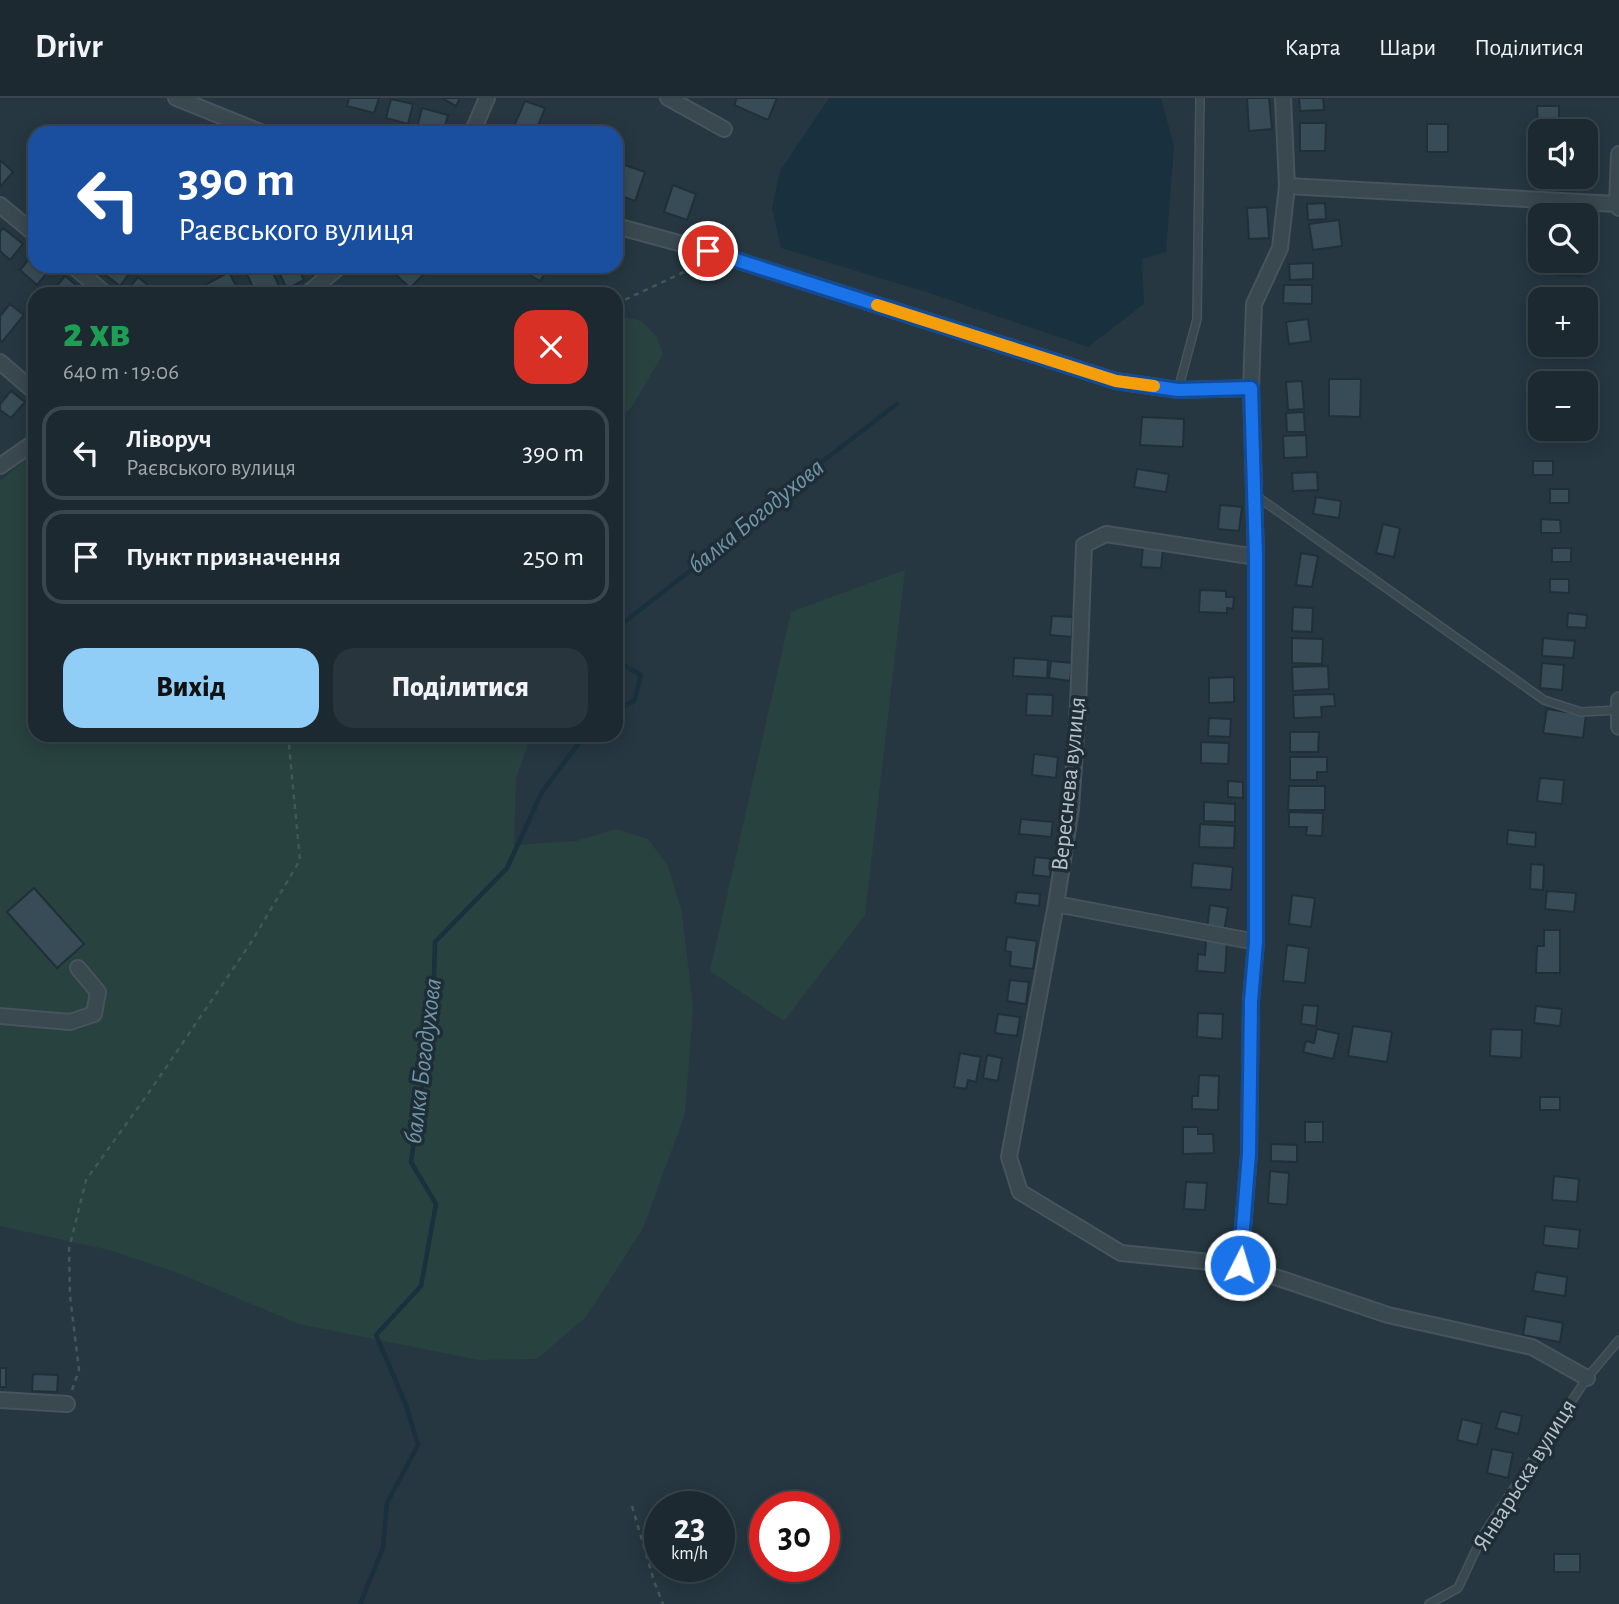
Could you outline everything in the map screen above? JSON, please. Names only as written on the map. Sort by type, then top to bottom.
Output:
[{"type":"street","points":[[176,98],[246,126]]},
{"type":"street","points":[[475,126],[487,98]]},
{"type":"street","points":[[668,98],[724,129]]},
{"type":"street","points":[[1283,98],[1287,186],[1280,248],[1254,304],[1251,388],[1256,557],[1256,942],[1251,1001],[1249,1154],[1240,1265],[1388,1315],[1532,1347],[1587,1378]]},
{"type":"street","points":[[1287,186],[1618,205],[1619,154]]},
{"type":"street","points":[[0,205],[28,228]]},
{"type":"street","points":[[623,228],[708,251],[1116,381],[1178,390],[1251,388]]},
{"type":"street","points":[[81,273],[98,287]]},
{"type":"street","points":[[315,287],[332,273]]},
{"type":"street","points":[[0,362],[28,386]]},
{"type":"street","points":[[0,466],[28,447]]},
{"type":"street","name":"Вереснева вулиця","points":[[1240,1265],[1121,1253],[1020,1192],[1009,1157],[1071,808],[1079,705],[1084,545],[1105,534],[1256,557]]},
{"type":"street","points":[[1619,700],[1619,727]]},
{"type":"street","points":[[1056,904],[1256,942]]},
{"type":"street","points":[[0,1016],[70,1022],[94,1014],[98,992],[78,968]]},
{"type":"street","points":[[0,1400],[68,1404]]},
{"type":"lane","points":[[1178,390],[1197,318],[1200,98]]},
{"type":"lane","points":[[1254,494],[1544,700],[1581,712],[1619,710]]},
{"type":"lane","name":"Январьска вулиця","points":[[1429,1604],[1458,1588],[1483,1535],[1587,1378],[1619,1340]]},
{"type":"path","points":[[623,301],[684,272],[708,251]]},
{"type":"path","points":[[68,1404],[79,1370],[70,1296],[69,1249],[86,1180],[252,941],[300,860],[289,742]]},
{"type":"path","points":[[632,1506],[663,1604]]},
{"type":"green space","points":[[623,316],[641,321],[657,337],[663,354],[630,410],[623,414]]},
{"type":"green space","points":[[28,458],[28,742],[529,742],[516,778],[514,845],[576,841],[616,829],[648,839],[668,866],[682,913],[693,1008],[685,1114],[643,1228],[586,1317],[537,1359],[479,1360],[299,1324],[178,1273],[109,1250],[0,1226],[0,481]]},
{"type":"green space","points":[[905,570],[865,915],[784,1021],[710,971],[791,612]]},
{"type":"water","points":[[829,98],[1161,98],[1174,146],[1166,252],[1142,259],[1144,304],[1088,347],[929,293],[781,248],[772,208],[780,171]]},
{"type":"building","points":[[349,98],[379,98],[374,113],[347,106]]},
{"type":"building","points":[[442,98],[460,98],[456,106]]},
{"type":"building","points":[[737,98],[777,98],[768,120],[734,105]]},
{"type":"building","points":[[1247,98],[1269,98],[1272,129],[1249,131]]},
{"type":"building","points":[[1299,98],[1323,98],[1324,110],[1300,111]]},
{"type":"building","points":[[391,99],[413,104],[408,124],[386,118]]},
{"type":"building","points":[[525,101],[545,108],[538,126],[514,126]]},
{"type":"building","points":[[1537,106],[1559,106],[1559,119],[1538,119]]},
{"type":"building","points":[[422,108],[448,115],[445,126],[418,126]]},
{"type":"building","points":[[1300,123],[1326,123],[1325,151],[1300,151]]},
{"type":"building","points":[[1427,124],[1448,124],[1448,152],[1427,152]]},
{"type":"building","points":[[0,160],[13,172],[0,187]]},
{"type":"building","points":[[623,164],[645,172],[635,201],[623,197]]},
{"type":"building","points":[[673,185],[696,194],[687,220],[664,212]]},
{"type":"building","points":[[1325,203],[1326,219],[1308,220],[1307,204]]},
{"type":"building","points":[[1267,207],[1269,238],[1249,239],[1247,208]]},
{"type":"building","points":[[1339,220],[1342,246],[1313,250],[1309,224]]},
{"type":"building","points":[[3,228],[23,244],[10,260],[0,251],[0,232]]},
{"type":"building","points":[[28,260],[28,273],[47,273],[37,285],[20,270]]},
{"type":"building","points":[[1313,263],[1313,279],[1290,280],[1289,264]]},
{"type":"building","points":[[103,273],[130,273],[120,286]]},
{"type":"building","points":[[230,273],[236,287],[201,287]]},
{"type":"building","points":[[246,273],[273,273],[279,286],[277,287],[253,287]]},
{"type":"building","points":[[279,273],[300,273],[304,280],[286,287]]},
{"type":"building","points":[[394,273],[425,273],[411,287]]},
{"type":"building","points":[[527,273],[545,273],[540,281]]},
{"type":"building","points":[[1557,273],[1582,273],[1582,276]]},
{"type":"building","points":[[65,276],[78,287],[56,287]]},
{"type":"building","points":[[138,277],[150,287],[130,287]]},
{"type":"building","points":[[1284,285],[1312,285],[1312,304],[1283,303]]},
{"type":"building","points":[[10,304],[24,315],[2,342],[0,316]]},
{"type":"building","points":[[1308,319],[1311,341],[1289,344],[1286,322]]},
{"type":"building","points":[[1329,379],[1361,379],[1360,417],[1329,416]]},
{"type":"building","points":[[1302,381],[1304,409],[1288,410],[1286,382]]},
{"type":"building","points":[[11,391],[25,402],[11,418],[0,410],[0,404]]},
{"type":"building","points":[[1304,412],[1305,432],[1287,432],[1286,413]]},
{"type":"building","points":[[1142,417],[1184,419],[1183,447],[1140,445]]},
{"type":"building","points":[[1306,435],[1307,457],[1284,458],[1283,436]]},
{"type":"building","points":[[1533,461],[1553,461],[1553,475],[1533,475]]},
{"type":"building","points":[[1137,469],[1169,474],[1166,492],[1134,487]]},
{"type":"building","points":[[1317,472],[1318,490],[1293,491],[1292,473]]},
{"type":"building","points":[[1550,489],[1569,489],[1569,503],[1550,503]]},
{"type":"building","points":[[1316,497],[1341,501],[1339,518],[1313,514]]},
{"type":"building","points":[[1220,505],[1242,507],[1239,531],[1218,529]]},
{"type":"building","points":[[1541,519],[1560,520],[1561,533],[1541,533]]},
{"type":"building","points":[[1383,524],[1400,528],[1394,557],[1376,553]]},
{"type":"building","points":[[1143,547],[1163,549],[1161,568],[1141,567]]},
{"type":"building","points":[[1552,548],[1571,548],[1571,562],[1552,562]]},
{"type":"building","points":[[1301,553],[1318,556],[1312,587],[1296,585]]},
{"type":"building","points":[[1550,579],[1569,579],[1569,593],[1550,592]]},
{"type":"building","points":[[1200,590],[1226,591],[1226,597],[1234,597],[1233,609],[1227,608],[1227,613],[1199,612]]},
{"type":"building","points":[[1293,607],[1313,608],[1312,632],[1292,631]]},
{"type":"building","points":[[1568,613],[1587,615],[1586,628],[1567,627]]},
{"type":"building","points":[[1052,616],[1073,617],[1072,637],[1050,635]]},
{"type":"building","points":[[1292,638],[1323,639],[1322,664],[1292,663]]},
{"type":"building","points":[[1543,638],[1575,641],[1573,658],[1542,656]]},
{"type":"building","points":[[1014,658],[1048,660],[1047,678],[1013,676]]},
{"type":"building","points":[[1051,661],[1072,663],[1070,681],[1049,678]]},
{"type":"building","points":[[1542,663],[1564,665],[1562,690],[1540,688]]},
{"type":"building","points":[[1328,666],[1329,689],[1293,691],[1292,667]]},
{"type":"building","points":[[1234,677],[1234,702],[1209,703],[1209,678]]},
{"type":"building","points":[[1027,694],[1053,695],[1052,716],[1026,715]]},
{"type":"building","points":[[1334,694],[1335,706],[1321,707],[1322,717],[1294,718],[1293,695]]},
{"type":"building","points":[[1547,709],[1586,715],[1583,738],[1543,733]]},
{"type":"building","points":[[1209,718],[1231,719],[1230,737],[1208,736]]},
{"type":"building","points":[[1290,732],[1319,732],[1318,752],[1290,752]]},
{"type":"building","points":[[1201,742],[1229,743],[1228,764],[1201,763]]},
{"type":"building","points":[[1034,754],[1058,757],[1056,778],[1032,775]]},
{"type":"building","points":[[1290,757],[1327,757],[1327,772],[1317,772],[1317,780],[1290,780]]},
{"type":"building","points":[[1540,778],[1564,780],[1562,804],[1537,801]]},
{"type":"building","points":[[1228,781],[1243,782],[1243,798],[1228,797]]},
{"type":"building","points":[[1289,786],[1325,786],[1325,810],[1288,810]]},
{"type":"building","points":[[1204,802],[1235,804],[1235,822],[1204,821]]},
{"type":"building","points":[[1289,812],[1323,813],[1322,836],[1306,835],[1307,827],[1289,827]]},
{"type":"building","points":[[1021,819],[1053,822],[1051,837],[1019,834]]},
{"type":"building","points":[[1200,824],[1235,826],[1234,848],[1199,847]]},
{"type":"building","points":[[1508,830],[1536,833],[1535,847],[1507,844]]},
{"type":"building","points":[[1035,857],[1052,859],[1050,877],[1033,875]]},
{"type":"building","points":[[1193,863],[1233,867],[1231,890],[1191,887]]},
{"type":"building","points":[[1531,864],[1544,865],[1543,890],[1530,889]]},
{"type":"building","points":[[34,888],[84,944],[57,968],[7,912]]},
{"type":"building","points":[[1547,891],[1576,893],[1574,912],[1545,909]]},
{"type":"building","points":[[1017,892],[1040,894],[1039,906],[1015,903]]},
{"type":"building","points":[[1292,895],[1315,898],[1311,927],[1289,924]]},
{"type":"building","points":[[1210,905],[1228,908],[1224,932],[1207,929]]},
{"type":"building","points":[[1544,930],[1560,930],[1560,973],[1536,973],[1537,946],[1544,946]]},
{"type":"building","points":[[1007,937],[1037,941],[1033,969],[1010,966],[1011,952],[1005,951]]},
{"type":"building","points":[[1206,939],[1227,940],[1225,973],[1197,971],[1198,954],[1205,955]]},
{"type":"building","points":[[1287,945],[1309,948],[1305,983],[1283,981]]},
{"type":"building","points":[[1010,980],[1029,982],[1026,1004],[1007,1001]]},
{"type":"building","points":[[1303,1005],[1318,1006],[1316,1026],[1301,1024]]},
{"type":"building","points":[[1536,1006],[1562,1009],[1560,1026],[1534,1023]]},
{"type":"building","points":[[1198,1013],[1223,1014],[1222,1039],[1197,1037]]},
{"type":"building","points":[[998,1014],[1020,1017],[1017,1036],[995,1033]]},
{"type":"building","points":[[1353,1026],[1392,1032],[1387,1062],[1348,1056]]},
{"type":"building","points":[[1317,1029],[1339,1034],[1333,1059],[1303,1052],[1306,1041],[1314,1043]]},
{"type":"building","points":[[1491,1029],[1522,1030],[1521,1058],[1490,1056]]},
{"type":"building","points":[[960,1053],[981,1057],[976,1082],[968,1080],[966,1089],[954,1087]]},
{"type":"building","points":[[987,1055],[1002,1058],[998,1081],[983,1078]]},
{"type":"building","points":[[1199,1075],[1219,1076],[1218,1110],[1192,1109],[1192,1096],[1198,1096]]},
{"type":"building","points":[[1540,1097],[1560,1097],[1560,1110],[1540,1110]]},
{"type":"building","points":[[1305,1122],[1323,1122],[1323,1142],[1305,1142]]},
{"type":"building","points":[[1183,1127],[1198,1127],[1198,1134],[1213,1134],[1214,1153],[1183,1154]]},
{"type":"building","points":[[1271,1144],[1297,1145],[1297,1162],[1271,1161]]},
{"type":"building","points":[[1270,1171],[1289,1173],[1287,1205],[1268,1203]]},
{"type":"building","points":[[1554,1176],[1579,1179],[1577,1202],[1552,1200]]},
{"type":"building","points":[[1186,1182],[1207,1183],[1205,1210],[1184,1209]]},
{"type":"building","points":[[1545,1226],[1580,1230],[1578,1249],[1543,1245]]},
{"type":"building","points":[[1536,1272],[1567,1277],[1565,1296],[1533,1291]]},
{"type":"building","points":[[1526,1316],[1563,1323],[1560,1342],[1523,1335]]},
{"type":"building","points":[[0,1368],[6,1368],[6,1387],[0,1387]]},
{"type":"building","points":[[33,1374],[58,1375],[57,1392],[32,1391]]},
{"type":"building","points":[[1501,1411],[1522,1416],[1518,1434],[1496,1428]]},
{"type":"building","points":[[1462,1419],[1482,1424],[1477,1445],[1457,1440]]},
{"type":"building","points":[[1492,1449],[1513,1453],[1508,1478],[1487,1473]]},
{"type":"building","points":[[1554,1554],[1580,1554],[1580,1572],[1554,1572]]},
{"type":"waterway","name":"балка Богодухова","points":[[623,623],[714,552],[771,501],[897,404]]},
{"type":"waterway","name":"балка Богодухова","points":[[623,665],[641,675],[634,701],[623,706]]},
{"type":"waterway","name":"балка Богодухова","points":[[360,1604],[383,1548],[387,1503],[418,1445],[406,1405],[376,1335],[421,1286],[436,1204],[411,1162],[433,1011],[435,942],[507,868],[542,792],[580,742]]},
{"type":"slow traffic","points":[[877,305],[1116,381],[1154,386]]},
{"type":"route","points":[[708,251],[1116,381],[1178,390],[1251,388],[1256,557],[1256,942],[1251,1001],[1249,1154],[1240,1265]]}]
